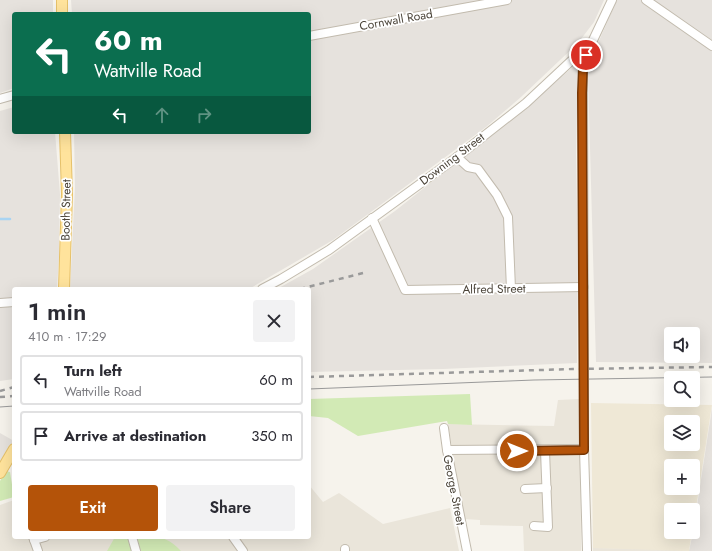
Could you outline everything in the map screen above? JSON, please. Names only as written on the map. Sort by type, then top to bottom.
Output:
[{"type":"main road","points":[[62,0],[62,12]]},
{"type":"main road","name":"Booth Street","points":[[64,287],[67,194],[65,134]]},
{"type":"main road","points":[[0,473],[12,455]]},
{"type":"street","name":"Cornwall Road","points":[[311,36],[507,0]]},
{"type":"street","points":[[587,551],[584,450],[583,68],[586,55],[612,0]]},
{"type":"street","points":[[646,0],[712,46]]},
{"type":"street","name":"Downing Street","points":[[266,287],[329,250],[457,157],[526,103],[571,61],[586,55]]},
{"type":"street","points":[[0,99],[12,96]]},
{"type":"street","points":[[457,157],[468,167],[478,169],[497,195],[508,217],[511,289]]},
{"type":"street","name":"Alfred Street","points":[[372,218],[405,290],[584,287]]},
{"type":"street","points":[[0,303],[12,302]]},
{"type":"street","name":"George Street","points":[[444,428],[466,551]]},
{"type":"street","points":[[447,450],[584,450]]},
{"type":"street","points":[[534,526],[548,527],[545,451]]},
{"type":"street","points":[[525,488],[547,488]]},
{"type":"street","points":[[33,539],[38,551]]},
{"type":"street","points":[[133,539],[136,551]]},
{"type":"street","points":[[234,539],[243,551]]},
{"type":"shaded area","points":[[0,0],[53,0],[53,12],[12,12],[12,89],[0,93]]},
{"type":"shaded area","points":[[71,0],[604,0],[594,22],[578,43],[521,97],[486,127],[333,240],[252,287],[70,287],[75,187],[74,134],[311,134],[311,12],[72,12]]},
{"type":"shaded area","points":[[617,0],[712,0],[712,363],[700,363],[700,327],[664,327],[664,363],[596,362],[589,68]]},
{"type":"shaded area","points":[[574,66],[578,71],[576,154],[578,268],[577,363],[443,369],[311,372],[311,287],[281,287],[313,269],[395,211],[531,103]]},
{"type":"shaded area","points":[[12,108],[12,134],[55,134],[60,194],[57,287],[12,287],[12,379],[0,381],[0,111]]},
{"type":"shaded area","points":[[580,399],[581,551],[524,551],[523,526],[480,525],[480,520],[465,519],[448,424],[554,426],[558,400]]},
{"type":"shaded area","points":[[591,403],[664,404],[664,407],[700,407],[700,405],[712,405],[700,482],[700,459],[664,459],[664,495],[698,495],[697,503],[664,503],[664,539],[691,539],[689,551],[593,548]]},
{"type":"shaded area","points":[[712,408],[712,551],[689,551],[692,539],[700,539],[700,503],[697,503],[699,495],[700,495]]},
{"type":"shaded area","points":[[0,433],[12,440],[12,444],[0,463]]},
{"type":"shaded area","points":[[311,487],[323,502],[339,493],[383,524],[450,508],[459,551],[0,551],[0,505],[12,501],[12,539],[311,539]]},
{"type":"shaded area","points":[[593,548],[679,549],[689,551],[593,551]]},
{"type":"green space","points":[[470,394],[472,425],[448,424],[447,421],[358,436],[328,418],[311,416],[311,399]]},
{"type":"green space","points":[[6,471],[10,472],[12,498],[0,501],[0,481]]},
{"type":"green space","points":[[114,539],[129,539],[132,551],[107,551]]},
{"type":"green space","points":[[136,539],[165,539],[181,551],[139,551]]},
{"type":"waterway","points":[[0,219],[10,219]]},
{"type":"tram line","points":[[311,389],[534,380],[712,377]]},
{"type":"tram line","points":[[0,407],[12,406]]},
{"type":"railway","points":[[308,287],[363,273]]},
{"type":"railway","points":[[311,377],[573,369],[712,367]]},
{"type":"railway","points":[[0,391],[12,388]]},
{"type":"railway","points":[[0,397],[12,396]]},
{"type":"route","points":[[517,451],[584,450],[582,93],[583,68],[586,55]]}]
